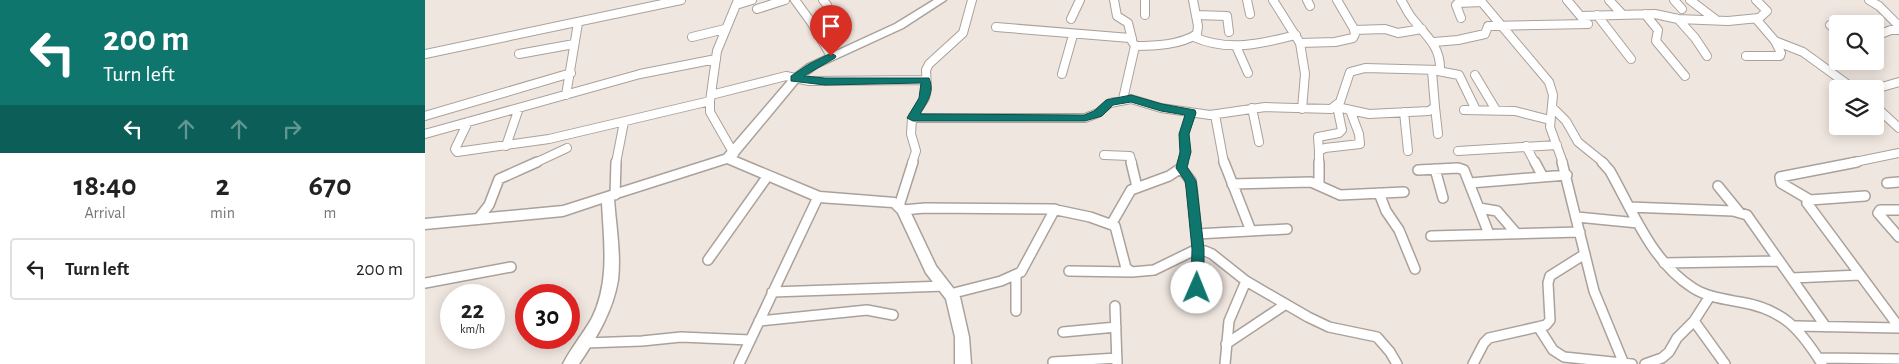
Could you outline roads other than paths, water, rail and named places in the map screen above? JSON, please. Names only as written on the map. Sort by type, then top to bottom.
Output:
[{"type":"main road","points":[[425,224],[563,211],[731,156],[795,79],[812,66],[899,26],[941,0]]},
{"type":"main road","points":[[731,156],[767,176],[818,197],[895,203],[901,208],[931,269],[953,297],[962,337],[963,364]]},
{"type":"main road","points":[[571,364],[585,343],[606,300],[611,278],[611,196]]},
{"type":"street","points":[[425,54],[681,0]]},
{"type":"street","points":[[731,156],[710,112],[716,59],[725,29],[737,3],[752,0]]},
{"type":"street","points":[[757,9],[785,0]]},
{"type":"street","points":[[795,0],[814,26],[831,56]]},
{"type":"street","points":[[972,0],[963,32],[929,64],[926,70],[927,89],[925,98],[913,118],[911,134],[917,151],[901,208],[1055,209],[1112,223],[1116,229],[1126,268],[1132,272]]},
{"type":"street","points":[[1071,19],[1080,0]]},
{"type":"street","points":[[1114,0],[1117,7],[1116,14],[1119,19],[1128,22],[1131,26],[1133,42],[1123,99]]},
{"type":"street","points":[[1145,0],[1145,15]]},
{"type":"street","points":[[1193,0],[1198,30],[1194,37]]},
{"type":"street","points":[[1247,0],[1249,14]]},
{"type":"street","points":[[1273,0],[1300,43],[1305,74],[1302,109]]},
{"type":"street","points":[[1300,43],[1325,43],[1353,38],[1354,30],[1337,0]]},
{"type":"street","points":[[1401,0],[1409,14],[1434,42],[1441,68],[1435,71]]},
{"type":"street","points":[[1434,42],[1458,40],[1485,34],[1488,26],[1588,24],[1567,0]]},
{"type":"street","points":[[1609,0],[1622,14]]},
{"type":"street","points":[[1674,0],[1682,9]]},
{"type":"street","points":[[1691,0],[1715,19]]},
{"type":"street","points":[[1581,16],[1645,14],[1663,15],[1678,19],[1728,21],[1759,18],[1767,11],[1755,0]]},
{"type":"street","points":[[1869,0],[1879,6],[1899,28],[1884,33]]},
{"type":"street","points":[[1461,18],[1456,5],[1458,3],[1481,1],[1549,82],[1553,96],[1550,120],[1567,175],[1596,297],[1627,364]]},
{"type":"street","points":[[1645,14],[1659,30],[1656,41],[1685,76]]},
{"type":"street","points":[[1196,15],[1227,16],[1229,32]]},
{"type":"street","points":[[1597,15],[1631,59]]},
{"type":"street","points":[[1746,56],[1780,56],[1781,53],[1775,41],[1759,23],[1757,20],[1759,18]]},
{"type":"street","points":[[1678,19],[1695,38],[1707,56]]},
{"type":"street","points":[[565,95],[571,73],[571,56],[578,23]]},
{"type":"street","points":[[996,28],[1040,30],[1133,42],[1150,46],[1194,37],[1211,45],[1237,46],[1261,44],[1296,35]]},
{"type":"street","points":[[692,37],[725,29]]},
{"type":"street","points":[[1354,30],[1385,29],[1398,33],[1422,29]]},
{"type":"street","points":[[1062,74],[1073,35]]},
{"type":"street","points":[[1775,41],[1803,52],[1842,80]]},
{"type":"street","points":[[519,54],[574,44]]},
{"type":"street","points":[[1237,46],[1248,73]]},
{"type":"street","points":[[425,134],[640,74],[716,59]]},
{"type":"street","points":[[1319,183],[1318,137],[1339,133],[1342,130],[1337,107],[1350,72],[1365,68],[1435,71],[1459,75],[1475,110]]},
{"type":"street","points":[[1435,71],[1435,107],[1438,134]]},
{"type":"street","points":[[425,116],[571,73]]},
{"type":"street","points":[[1475,75],[1496,110]]},
{"type":"street","points":[[468,122],[455,149],[457,152],[506,146],[624,122],[711,98],[777,77],[786,76],[795,79],[825,81],[926,80]]},
{"type":"street","points":[[1884,86],[1899,82]]},
{"type":"street","points":[[913,118],[1085,118],[1098,113],[1110,103],[1123,99],[1139,100],[1155,106],[1191,113],[1215,115],[1252,108],[1321,110],[1337,107],[1369,114],[1429,111],[1435,107]]},
{"type":"street","points":[[1552,107],[1566,121],[1578,142],[1604,163],[1656,254],[1691,286],[1710,296],[1758,305],[1772,311],[1796,326],[1820,361],[1899,359]]},
{"type":"street","points":[[506,146],[519,108]]},
{"type":"street","points":[[1252,108],[1259,142]]},
{"type":"street","points":[[1319,151],[1325,148],[1360,144],[1359,134],[1350,110]]},
{"type":"street","points":[[1464,110],[1515,111],[1550,120]]},
{"type":"street","points":[[1404,112],[1408,151]]},
{"type":"street","points":[[1112,223],[1128,193],[1137,187],[1169,176],[1181,168],[1185,152],[1184,134],[1191,113]]},
{"type":"street","points":[[1884,114],[1899,128]]},
{"type":"street","points":[[1215,115],[1224,162],[1251,231]]},
{"type":"street","points":[[611,196],[616,158],[624,122]]},
{"type":"street","points":[[478,219],[489,204],[499,178],[564,149],[566,135]]},
{"type":"street","points":[[1458,151],[1557,145]]},
{"type":"street","points":[[1526,146],[1543,177]]},
{"type":"street","points":[[1865,196],[1810,200],[1779,180],[1780,177],[1899,153]]},
{"type":"street","points":[[1104,155],[1126,154],[1130,156],[1137,187]]},
{"type":"street","points":[[1181,168],[1191,181],[1198,249],[1197,288]]},
{"type":"street","points":[[1418,170],[1461,168],[1466,172],[1489,234]]},
{"type":"street","points":[[1435,169],[1443,198]]},
{"type":"street","points":[[1470,183],[1567,175]]},
{"type":"street","points":[[708,260],[767,176]]},
{"type":"street","points":[[1887,183],[1899,182]]},
{"type":"street","points":[[1232,184],[1319,183],[1334,194],[1404,192]]},
{"type":"street","points":[[1718,186],[1741,213],[1751,220],[1826,327]]},
{"type":"street","points":[[1379,193],[1386,210],[1399,230],[1415,269]]},
{"type":"street","points":[[739,364],[818,197]]},
{"type":"street","points":[[1810,200],[1807,203],[1810,208],[1899,327]]},
{"type":"street","points":[[1629,207],[1741,213]]},
{"type":"street","points":[[1479,208],[1497,211],[1516,233]]},
{"type":"street","points":[[772,292],[947,290],[1016,275],[1021,272],[1055,209]]},
{"type":"street","points":[[1899,210],[1879,210],[1878,213],[1899,237]]},
{"type":"street","points":[[1577,217],[1637,223]]},
{"type":"street","points":[[1197,234],[1287,229]]},
{"type":"street","points":[[1431,236],[1580,232]]},
{"type":"street","points":[[1069,271],[1132,272],[1154,270],[1198,249],[1212,254],[1246,281],[1329,327],[1377,337],[1391,352],[1397,364]]},
{"type":"street","points":[[1473,364],[1484,343],[1489,338],[1546,325],[1551,320],[1548,283],[1550,276],[1585,254]]},
{"type":"street","points":[[1665,263],[1779,261]]},
{"type":"street","points":[[425,283],[511,267]]},
{"type":"street","points":[[1015,311],[1016,275]]},
{"type":"street","points":[[1792,278],[1860,275]]},
{"type":"street","points":[[1225,364],[1229,320],[1246,281]]},
{"type":"street","points":[[1645,364],[1662,358],[1669,352],[1677,338],[1694,321],[1710,296]]},
{"type":"street","points":[[1226,344],[1286,304]]},
{"type":"street","points":[[1053,362],[1117,361],[1115,306]]},
{"type":"street","points":[[759,321],[867,310],[893,315]]},
{"type":"street","points":[[1694,321],[1725,364]]},
{"type":"street","points":[[1796,326],[1899,327]]},
{"type":"street","points":[[1063,332],[1116,327]]},
{"type":"street","points":[[1539,328],[1553,350],[1564,356],[1627,364]]},
{"type":"street","points":[[585,343],[642,341],[681,337],[750,340]]}]
